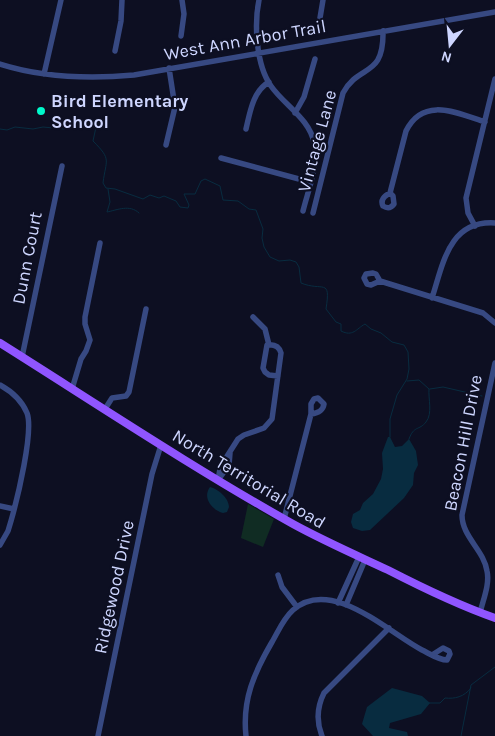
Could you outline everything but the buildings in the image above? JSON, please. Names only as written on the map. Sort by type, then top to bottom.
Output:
[{"type":"main road","name":"North Territorial Road","points":[[0,343],[218,480],[284,519],[324,541],[440,596],[495,618]]},
{"type":"street","points":[[44,74],[61,0]]},
{"type":"street","points":[[115,51],[121,21],[122,0]]},
{"type":"street","points":[[181,36],[184,14],[182,0]]},
{"type":"street","points":[[259,0],[256,28],[262,67],[268,82],[308,128],[314,142],[316,156],[303,211]]},
{"type":"street","points":[[320,18],[323,0]]},
{"type":"street","name":"West Ann Arbor Trail","points":[[0,64],[44,74],[70,77],[98,78],[134,75],[495,12]]},
{"type":"street","name":"Vintage Lane","points":[[313,214],[343,93],[347,86],[379,60],[383,45],[383,32]]},
{"type":"street","points":[[295,113],[304,97],[315,59]]},
{"type":"street","points":[[166,145],[175,107],[169,68]]},
{"type":"street","points":[[475,226],[468,213],[466,198],[495,79]]},
{"type":"street","points":[[246,129],[256,95],[268,82]]},
{"type":"street","points":[[390,193],[406,131],[411,122],[419,115],[430,110],[443,109],[485,122]]},
{"type":"street","points":[[221,158],[310,182]]},
{"type":"street","name":"Dunn Court","points":[[22,357],[62,166]]},
{"type":"street","points":[[432,298],[449,247],[460,234],[475,226],[495,223]]},
{"type":"street","points":[[72,388],[81,359],[90,340],[85,324],[100,243]]},
{"type":"street","points":[[380,281],[483,313],[495,323]]},
{"type":"street","points":[[105,409],[112,398],[126,396],[129,392],[146,310]]},
{"type":"street","points":[[253,317],[265,330],[270,345]]},
{"type":"street","points":[[218,480],[220,469],[240,437],[264,428],[272,419],[278,376],[281,353],[280,349],[276,346],[267,345],[263,368],[269,375],[278,376]]},
{"type":"street","name":"Beacon Hill Drive","points":[[480,613],[487,582],[487,569],[482,556],[464,530],[462,515],[495,362]]},
{"type":"street","points":[[0,385],[19,400],[27,414],[30,431],[14,510],[8,531],[0,546]]},
{"type":"street","points":[[284,519],[311,414]]},
{"type":"street","name":"Ridgewood Drive","points":[[98,736],[152,474],[161,444]]},
{"type":"street","points":[[0,506],[14,510]]},
{"type":"street","points":[[338,603],[362,558]]},
{"type":"street","points":[[346,605],[362,558]]},
{"type":"street","points":[[278,575],[282,587],[297,607]]},
{"type":"street","points":[[246,736],[246,701],[254,674],[286,618],[297,607],[307,602],[329,600],[346,605],[374,618],[408,642],[432,655]]},
{"type":"street","points":[[322,736],[318,718],[324,693],[390,628]]},
{"type":"green space","points":[[248,504],[274,519],[263,547],[241,538]]},
{"type":"water","points":[[388,437],[390,437],[395,447],[402,446],[409,439],[416,451],[418,465],[414,473],[413,485],[404,498],[370,530],[362,531],[353,528],[351,522],[353,514],[360,510],[363,503],[373,494],[381,479],[383,469],[382,453]]},
{"type":"water","points":[[210,487],[225,497],[229,504],[227,512],[223,513],[215,509],[209,503],[207,495]]},
{"type":"water","points":[[392,688],[422,696],[430,703],[421,714],[390,723],[389,728],[407,732],[408,736],[373,736],[362,724],[367,707]]},
{"type":"waterway","points":[[0,129],[7,130],[15,127],[64,129],[80,123],[93,124],[96,127],[93,141],[103,152],[106,160],[103,183],[106,188],[115,189],[143,199],[150,195],[159,198],[164,196],[176,201],[180,207],[188,208],[189,205],[184,194],[195,194],[201,181],[205,179],[220,186],[223,200],[238,201],[249,209],[256,210],[263,229],[264,247],[270,257],[279,261],[290,260],[296,262],[299,267],[301,283],[326,289],[326,309],[336,322],[341,324],[341,331],[351,333],[365,324],[392,342],[404,345],[408,352],[409,369],[407,379],[397,395],[390,419],[390,437]]},
{"type":"waterway","points":[[108,189],[110,202],[107,212],[128,208],[139,213]]},
{"type":"waterway","points":[[407,381],[419,380],[429,389]]},
{"type":"waterway","points":[[430,389],[443,387],[482,396]]},
{"type":"waterway","points":[[409,439],[413,432],[423,425],[428,418],[430,410],[429,389]]},
{"type":"waterway","points":[[461,736],[471,685],[495,667]]},
{"type":"waterway","points":[[428,703],[440,703],[445,698],[459,697],[471,688]]},
{"type":"place","name":"Bird Elementary School","points":[[41,111]]}]
